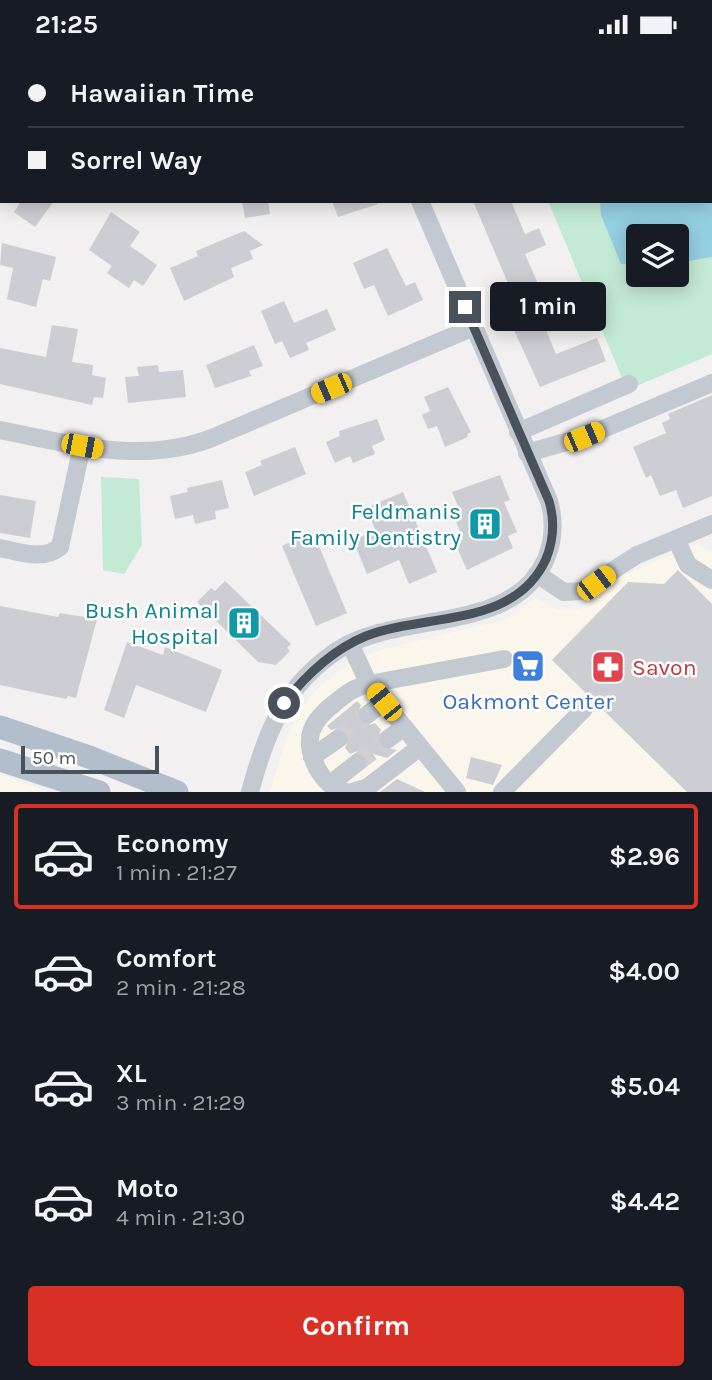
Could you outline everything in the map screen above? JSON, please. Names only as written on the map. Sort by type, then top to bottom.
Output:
[{"type":"main road","points":[[0,727],[89,757],[177,792]]},
{"type":"main road","points":[[0,760],[49,773],[99,792]]},
{"type":"street","points":[[250,792],[266,736],[284,703],[319,665],[350,644],[382,631],[500,606],[517,596],[537,574],[551,546],[553,521],[549,501],[421,203]]},
{"type":"street","points":[[0,430],[82,446],[141,453],[190,447],[474,327]]},
{"type":"street","points":[[527,453],[584,437],[712,383]]},
{"type":"street","points":[[518,432],[629,384]]},
{"type":"street","points":[[0,548],[35,555],[50,554],[60,547],[82,446]]},
{"type":"street","points":[[537,574],[564,592],[574,593],[589,588],[626,561],[712,524]]},
{"type":"street","points":[[676,539],[688,565],[712,580]]},
{"type":"street","points":[[350,644],[369,684],[457,792]]},
{"type":"street","points":[[357,763],[338,788],[312,757],[308,742],[315,720],[353,689],[504,659]]},
{"type":"street","points":[[368,714],[384,702]]},
{"type":"street","points":[[502,792],[584,709]]},
{"type":"street","points":[[388,739],[404,727]]},
{"type":"street","points":[[312,757],[338,739]]},
{"type":"street","points":[[352,792],[368,787],[421,747]]},
{"type":"shaded area","name":"Oakmont Center","points":[[696,544],[712,552],[712,792],[270,792],[283,747],[297,714],[319,687],[349,663],[380,650],[506,619],[536,598],[556,609],[579,609],[622,576]]},
{"type":"shaded area","points":[[0,773],[47,792],[0,792]]},
{"type":"green space","points":[[549,203],[712,203],[712,354],[627,390]]},
{"type":"green space","points":[[101,477],[139,479],[142,545],[124,574],[103,570]]},
{"type":"water","points":[[600,203],[712,203],[712,257],[689,261],[689,224],[626,224],[626,264],[621,264],[601,215]]},
{"type":"building","points":[[20,203],[53,203],[35,227],[14,212]]},
{"type":"building","points":[[242,203],[268,203],[270,214],[245,218]]},
{"type":"building","points":[[333,203],[378,203],[378,204],[338,217]]},
{"type":"building","points":[[474,203],[512,203],[525,234],[539,228],[546,245],[525,254],[545,300],[535,304],[556,354],[597,338],[606,361],[540,387],[497,293],[510,288]]},
{"type":"building","points":[[111,212],[140,232],[130,246],[157,265],[143,286],[134,280],[129,288],[107,273],[112,266],[89,250]]},
{"type":"building","points":[[244,231],[263,245],[250,251],[253,259],[231,268],[234,277],[184,301],[170,268],[198,256],[196,251]]},
{"type":"building","points":[[2,243],[56,257],[50,281],[43,279],[36,307],[7,299],[13,268],[0,265]]},
{"type":"building","points":[[387,248],[406,286],[415,282],[423,300],[388,316],[374,285],[364,289],[353,263]]},
{"type":"building","points":[[284,301],[294,323],[327,309],[336,330],[306,343],[309,350],[290,358],[282,341],[275,344],[261,311]]},
{"type":"building","points":[[52,325],[78,329],[72,362],[93,365],[92,375],[106,378],[103,398],[94,397],[92,405],[0,384],[0,348],[46,357]]},
{"type":"building","points":[[254,345],[263,366],[249,371],[251,376],[215,388],[206,365]]},
{"type":"building","points":[[158,365],[159,372],[183,370],[186,397],[128,403],[125,377],[139,376],[137,367]]},
{"type":"building","points":[[448,387],[471,432],[467,434],[468,437],[445,447],[437,426],[428,429],[422,415],[430,411],[424,397]]},
{"type":"building","points":[[712,395],[712,496],[683,508],[676,490],[660,496],[651,475],[646,478],[633,447],[666,433],[662,423],[670,419],[668,414]]},
{"type":"building","points":[[377,419],[385,440],[372,446],[375,454],[353,463],[350,456],[335,463],[326,442],[340,436],[339,431]]},
{"type":"building","points":[[295,447],[306,474],[254,496],[245,472],[262,465],[260,461]]},
{"type":"building","name":"Feldmanis Family Dentistry","points":[[500,475],[510,500],[504,502],[517,532],[508,536],[513,548],[467,570],[458,550],[457,542],[463,540],[454,516],[461,513],[452,492]]},
{"type":"building","points":[[222,480],[229,508],[215,511],[216,519],[195,524],[193,515],[175,519],[170,496],[188,492],[187,488]]},
{"type":"building","points":[[403,492],[437,572],[409,584],[399,560],[367,574],[353,540],[376,531],[366,508]]},
{"type":"building","points":[[0,495],[36,501],[30,538],[0,533]]},
{"type":"building","points":[[313,532],[347,613],[316,626],[282,546]]},
{"type":"building","points":[[678,570],[712,604],[712,792],[687,792],[552,660],[628,582],[664,584]]},
{"type":"building","name":"Bush Animal Hospital","points":[[225,581],[291,644],[287,648],[290,651],[276,665],[258,662],[197,602],[211,588],[215,591]]},
{"type":"building","points":[[0,606],[58,617],[60,613],[97,619],[76,698],[68,696],[66,699],[0,685]]},
{"type":"building","points":[[127,642],[163,655],[165,647],[222,670],[206,712],[136,685],[124,718],[104,710]]},
{"type":"building","points":[[357,701],[361,705],[357,715],[359,721],[369,725],[375,723],[381,730],[377,740],[379,746],[397,750],[387,758],[360,750],[350,754],[345,748],[349,739],[347,732],[338,728],[331,730],[327,726]]},
{"type":"building","points":[[471,757],[502,765],[493,785],[466,778]]},
{"type":"building","points":[[397,779],[425,792],[380,792]]},
{"type":"tunnel","points":[[338,739],[368,714]]},
{"type":"tunnel","points":[[357,763],[388,739]]},
{"type":"place","name":"Feldmanis Family Dentistry","points":[[485,524]]},
{"type":"place","name":"Bush Animal Hospital","points":[[244,623]]},
{"type":"place","name":"Oakmont Center","points":[[528,666]]},
{"type":"place","name":"Savon","points":[[608,667]]},
{"type":"route","points":[[284,703],[319,665],[355,641],[382,631],[500,606],[517,596],[542,568],[553,533],[549,501],[465,307]]}]
